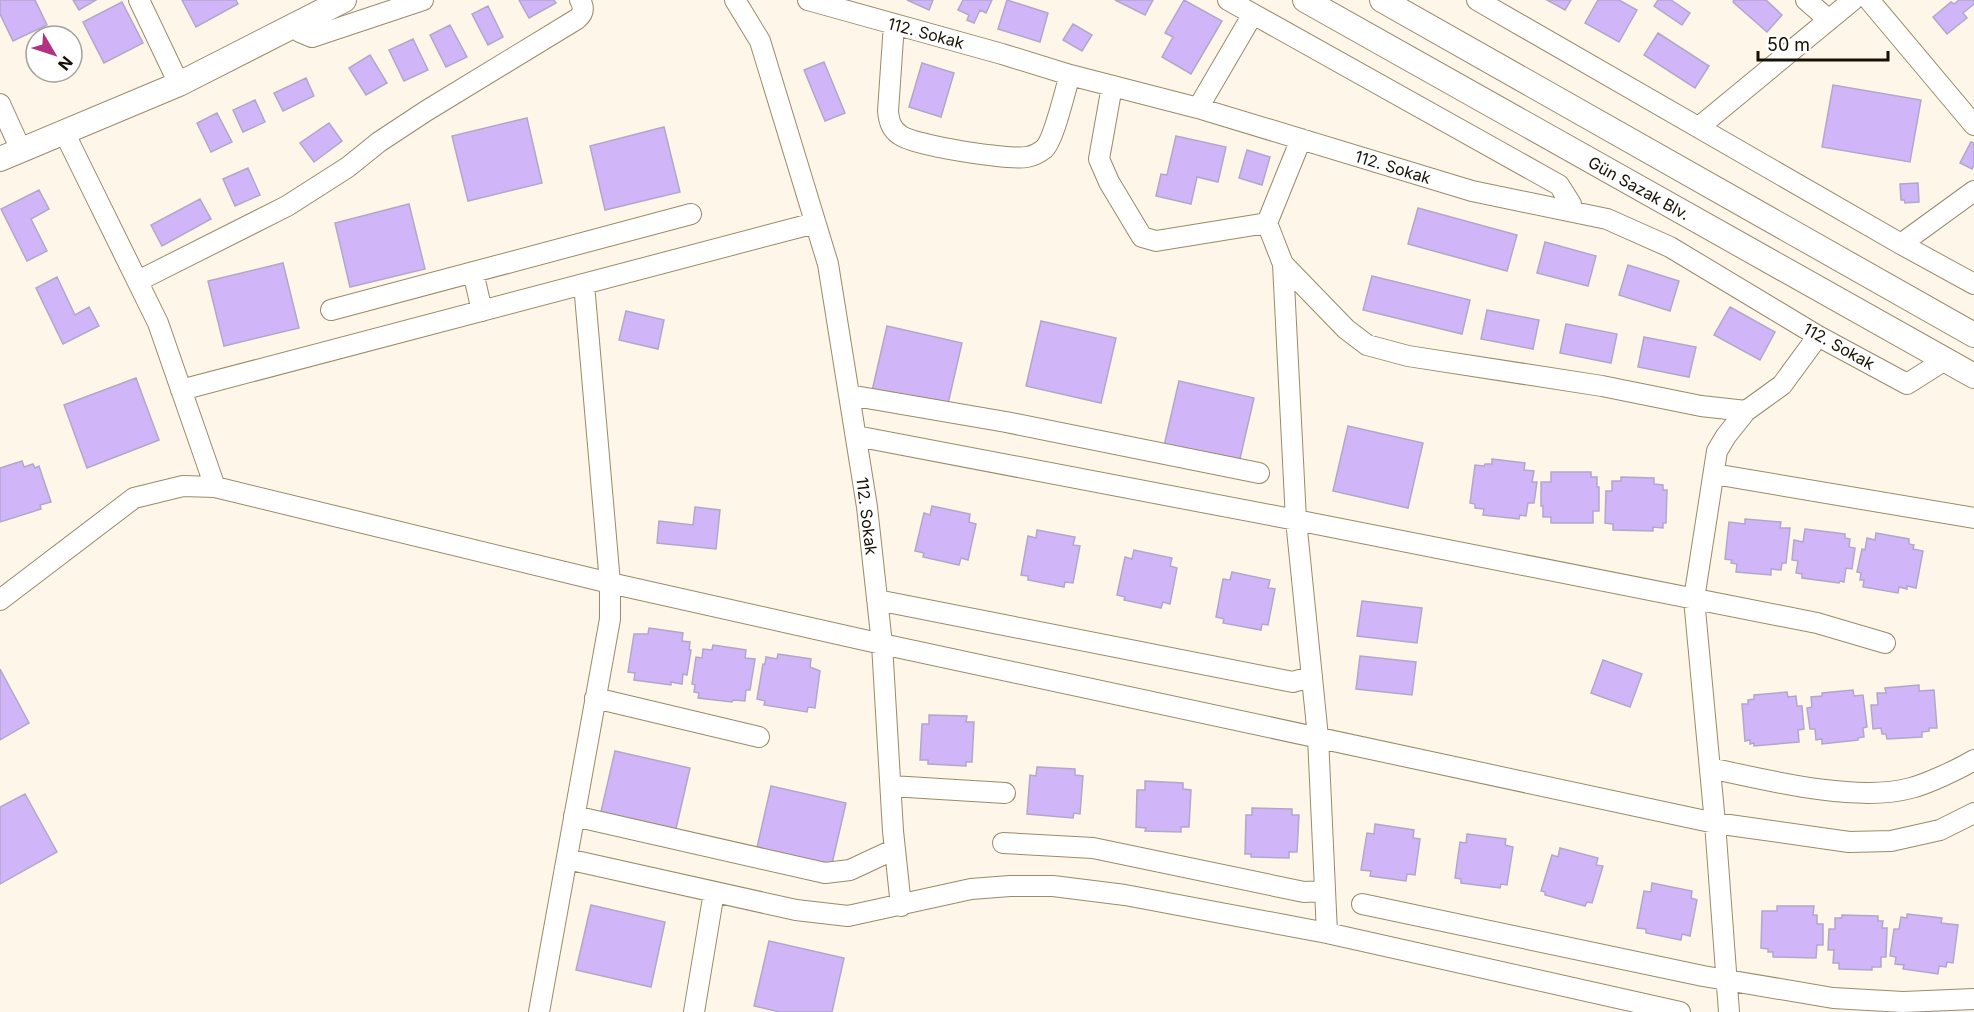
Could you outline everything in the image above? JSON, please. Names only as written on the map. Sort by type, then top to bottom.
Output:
[{"type":"main road","name":"Gün Sazak Blv.","points":[[1305,0],[1974,376]]},
{"type":"main road","points":[[1382,0],[1974,335]]},
{"type":"main road","points":[[10,155],[179,84],[333,3]]},
{"type":"street","points":[[139,0],[179,84]]},
{"type":"street","points":[[293,26],[312,37],[423,0]]},
{"type":"street","points":[[138,281],[257,222],[316,189],[435,105],[577,19],[581,16],[583,8],[580,0]]},
{"type":"street","name":"112. Sokak","points":[[735,0],[760,41],[828,264],[867,507],[882,644],[895,849],[902,906]]},
{"type":"street","name":"112. Sokak","points":[[808,0],[1070,75],[1198,108],[1472,191],[1607,219],[1670,247],[1818,336],[1907,384],[1945,360]]},
{"type":"street","points":[[1228,0],[1559,185],[1571,204],[1569,210]]},
{"type":"street","points":[[1806,0],[1829,20]]},
{"type":"street","points":[[1699,127],[1853,0]]},
{"type":"street","points":[[1869,0],[1974,125]]},
{"type":"street","points":[[1490,3],[1699,127],[1974,284]]},
{"type":"street","points":[[1198,108],[1253,14]]},
{"type":"street","points":[[894,24],[888,111],[894,131],[914,142],[985,155],[1026,158],[1035,155],[1048,144],[1070,75]]},
{"type":"street","points":[[1112,86],[1099,159],[1109,182],[1142,237],[1156,240],[1267,223]]},
{"type":"street","points":[[0,104],[10,155]]},
{"type":"street","points":[[64,132],[158,323],[215,487]]},
{"type":"street","points":[[1301,139],[1267,223],[1283,264],[1296,519],[1318,737],[1327,933]]},
{"type":"street","points":[[1901,244],[1974,191]]},
{"type":"street","points":[[332,310],[691,214]]},
{"type":"street","points":[[181,390],[815,223]]},
{"type":"street","points":[[1283,264],[1346,329],[1367,345],[1408,356],[1602,386],[1701,406],[1746,411]]},
{"type":"street","points":[[473,272],[482,311]]},
{"type":"street","points":[[539,1012],[610,619],[610,583],[584,284]]},
{"type":"street","points":[[1729,1012],[1715,823],[1694,598],[1718,451],[1726,436],[1746,411],[1782,385],[1818,336]]},
{"type":"street","points":[[849,395],[1006,422],[1259,473]]},
{"type":"street","points":[[856,436],[1296,519],[1694,598],[1816,623],[1885,643]]},
{"type":"street","points":[[1714,474],[1974,518]]},
{"type":"street","points":[[0,600],[134,498],[183,486],[215,487],[610,583],[882,644],[1715,823],[1849,842],[1891,842],[1940,830],[1974,813]]},
{"type":"street","points":[[877,600],[1293,682],[1312,676]]},
{"type":"street","points":[[595,698],[759,737]]},
{"type":"street","points":[[1710,768],[1828,790],[1864,792],[1911,788],[1974,760]]},
{"type":"street","points":[[891,786],[1005,793]]},
{"type":"street","points":[[574,816],[825,873],[850,870],[895,849]]},
{"type":"street","points":[[1003,843],[1093,848],[1304,892],[1325,891]]},
{"type":"street","points":[[567,859],[796,910],[848,916],[902,906],[971,889],[1053,886],[1125,896],[1327,933],[1680,1012]]},
{"type":"street","points":[[694,1012],[714,892]]},
{"type":"street","points":[[1362,904],[1647,965],[1833,998],[1903,1002],[1974,999]]},
{"type":"building","points":[[0,0],[35,0],[47,24],[24,24],[24,36],[13,41],[0,14]]},
{"type":"building","points":[[73,0],[96,0],[79,10]]},
{"type":"building","points":[[182,0],[236,0],[238,4],[196,27]]},
{"type":"building","points":[[519,0],[554,0],[556,3],[529,18]]},
{"type":"building","points":[[907,0],[933,0],[929,10]]},
{"type":"building","points":[[963,0],[992,0],[986,13],[980,10],[974,23],[967,20],[969,15],[958,10]]},
{"type":"building","points":[[1007,0],[1048,13],[1040,42],[998,29]]},
{"type":"building","points":[[1115,0],[1153,0],[1145,15]]},
{"type":"building","points":[[1184,0],[1222,21],[1191,74],[1162,57],[1173,37],[1165,33]]},
{"type":"building","points":[[1547,0],[1571,0],[1565,10]]},
{"type":"building","points":[[1598,0],[1619,0],[1637,10],[1619,42],[1585,23]]},
{"type":"building","points":[[1658,0],[1671,0],[1690,13],[1682,25],[1654,6]]},
{"type":"building","points":[[1734,0],[1766,0],[1782,15],[1767,32],[1733,2]]},
{"type":"building","points":[[1959,0],[1974,0],[1974,4],[1963,13],[1967,18],[1947,34],[1933,17],[1951,2],[1954,4]]},
{"type":"building","points":[[122,2],[143,43],[104,63],[83,22]]},
{"type":"building","points":[[488,6],[503,37],[488,45],[472,14]]},
{"type":"building","points":[[1073,24],[1092,35],[1082,51],[1063,40]]},
{"type":"building","points":[[450,25],[467,57],[446,67],[430,35]]},
{"type":"building","points":[[1658,33],[1709,66],[1695,88],[1644,55]]},
{"type":"building","points":[[413,39],[428,70],[404,81],[389,50]]},
{"type":"building","points":[[370,55],[387,83],[366,95],[349,68]]},
{"type":"building","points":[[824,62],[845,113],[825,121],[804,70]]},
{"type":"building","points":[[922,63],[954,73],[941,117],[909,107]]},
{"type":"building","points":[[306,78],[314,96],[283,111],[274,93]]},
{"type":"building","points":[[1833,85],[1921,100],[1910,162],[1822,147]]},
{"type":"building","points":[[255,100],[265,122],[243,132],[233,110]]},
{"type":"building","points":[[217,113],[232,142],[211,152],[197,123]]},
{"type":"building","points":[[527,118],[542,183],[468,201],[452,136]]},
{"type":"building","points":[[329,123],[342,141],[314,162],[300,143]]},
{"type":"building","points":[[664,127],[680,192],[605,210],[590,146]]},
{"type":"building","points":[[1176,136],[1226,147],[1218,182],[1197,177],[1191,204],[1156,196],[1161,174],[1167,175]]},
{"type":"building","points":[[1971,142],[1974,143],[1972,169],[1960,163]]},
{"type":"building","points":[[1247,150],[1270,157],[1262,185],[1239,178]]},
{"type":"building","points":[[248,168],[260,195],[235,206],[223,179]]},
{"type":"building","points":[[1918,183],[1919,202],[1905,203],[1901,200],[1900,184]]},
{"type":"building","points":[[39,190],[49,209],[31,219],[47,251],[27,261],[1,209]]},
{"type":"building","points":[[200,199],[211,219],[162,246],[151,225]]},
{"type":"building","points":[[409,204],[425,269],[350,287],[335,223]]},
{"type":"building","points":[[1418,208],[1517,235],[1507,271],[1408,244]]},
{"type":"building","points":[[1545,242],[1596,256],[1588,286],[1537,273]]},
{"type":"building","points":[[283,263],[299,328],[224,346],[208,281]]},
{"type":"building","points":[[1628,265],[1679,281],[1670,311],[1619,295]]},
{"type":"building","points":[[1372,276],[1470,300],[1462,334],[1363,310]]},
{"type":"building","points":[[57,277],[75,315],[89,307],[99,326],[63,344],[36,288]]},
{"type":"building","points":[[1730,307],[1775,332],[1760,360],[1714,335]]},
{"type":"building","points":[[1487,310],[1539,320],[1533,349],[1481,339]]},
{"type":"building","points":[[626,311],[664,320],[658,349],[619,340]]},
{"type":"building","points":[[1041,321],[1116,338],[1101,403],[1026,386]]},
{"type":"building","points":[[1566,324],[1617,334],[1611,363],[1560,353]]},
{"type":"building","points":[[887,326],[962,343],[947,408],[872,391]]},
{"type":"building","points":[[1644,337],[1696,347],[1689,377],[1638,367]]},
{"type":"building","points":[[136,378],[159,440],[87,468],[64,405]]},
{"type":"building","points":[[1179,381],[1254,398],[1239,463],[1164,446]]},
{"type":"building","points":[[1348,426],[1423,443],[1408,508],[1333,491]]},
{"type":"building","points":[[1492,459],[1525,463],[1524,470],[1534,471],[1532,482],[1537,482],[1534,503],[1528,503],[1526,516],[1520,515],[1519,519],[1483,515],[1484,509],[1475,508],[1475,504],[1470,503],[1475,465],[1492,464]]},
{"type":"building","points":[[22,461],[24,467],[33,464],[35,468],[39,466],[51,502],[40,505],[41,509],[0,522],[0,468]]},
{"type":"building","points":[[1551,472],[1591,472],[1591,477],[1597,477],[1599,511],[1593,511],[1593,523],[1551,523],[1551,517],[1543,517],[1541,482],[1551,482]]},
{"type":"building","points":[[1621,477],[1654,478],[1654,484],[1663,485],[1663,490],[1667,490],[1666,523],[1663,523],[1663,528],[1653,527],[1653,531],[1613,530],[1613,524],[1605,523],[1606,491],[1612,491],[1612,481],[1621,481]]},
{"type":"building","points":[[932,506],[970,514],[969,522],[976,524],[968,560],[961,558],[959,565],[923,557],[924,553],[915,551],[924,513],[930,515]]},
{"type":"building","points":[[695,507],[720,510],[716,549],[657,543],[659,521],[693,525]]},
{"type":"building","points":[[1745,519],[1781,522],[1780,528],[1790,528],[1786,563],[1782,563],[1781,570],[1771,569],[1771,575],[1736,572],[1737,564],[1725,559],[1729,522],[1745,524]]},
{"type":"building","points":[[1805,529],[1845,534],[1845,538],[1850,539],[1849,547],[1855,548],[1852,569],[1846,568],[1844,582],[1802,578],[1802,574],[1796,573],[1798,561],[1792,560],[1794,540],[1803,542]]},
{"type":"building","points":[[1037,530],[1075,537],[1073,545],[1080,546],[1073,583],[1065,582],[1064,587],[1028,580],[1028,576],[1021,575],[1028,536],[1036,538]]},
{"type":"building","points":[[1876,533],[1909,539],[1909,544],[1914,545],[1913,549],[1923,551],[1916,588],[1899,587],[1898,593],[1863,587],[1864,580],[1860,580],[1861,573],[1857,572],[1862,549],[1865,550],[1867,538],[1875,540]]},
{"type":"building","points":[[1134,550],[1172,558],[1170,566],[1177,568],[1170,604],[1163,602],[1161,608],[1124,600],[1125,597],[1117,595],[1125,557],[1132,559]]},
{"type":"building","points":[[1232,572],[1270,580],[1268,588],[1275,589],[1268,625],[1262,624],[1261,630],[1223,623],[1224,619],[1216,617],[1223,579],[1230,580]]},
{"type":"building","points":[[1362,601],[1422,608],[1417,643],[1357,636]]},
{"type":"building","points":[[649,628],[683,633],[682,641],[690,642],[687,675],[683,674],[682,684],[671,682],[671,685],[634,680],[635,673],[628,672],[634,634],[648,634]]},
{"type":"building","points":[[713,645],[746,650],[745,658],[755,659],[750,690],[746,690],[745,701],[733,700],[732,702],[698,698],[699,693],[694,692],[695,685],[692,684],[696,657],[702,658],[703,649],[712,650]]},
{"type":"building","points":[[778,654],[811,659],[810,667],[820,671],[815,708],[808,707],[807,712],[764,705],[765,701],[757,699],[766,657],[777,659]]},
{"type":"building","points":[[1360,656],[1416,662],[1412,695],[1356,689]]},
{"type":"building","points":[[1603,660],[1642,674],[1630,707],[1591,693]]},
{"type":"building","points":[[0,669],[29,723],[0,740]]},
{"type":"building","points":[[1919,685],[1919,691],[1934,690],[1937,728],[1929,728],[1929,731],[1922,732],[1922,737],[1887,739],[1886,734],[1882,734],[1881,728],[1873,729],[1871,705],[1878,705],[1877,693],[1886,693],[1885,688]]},
{"type":"building","points":[[1853,690],[1854,696],[1863,695],[1867,727],[1863,728],[1864,737],[1858,740],[1822,744],[1822,739],[1816,740],[1815,729],[1810,729],[1807,708],[1812,707],[1811,697],[1822,696],[1822,693]]},
{"type":"building","points":[[1787,692],[1788,697],[1796,696],[1797,706],[1802,706],[1804,729],[1798,730],[1799,742],[1754,746],[1754,743],[1750,744],[1750,740],[1745,741],[1742,704],[1748,704],[1748,700],[1754,699],[1754,695]]},
{"type":"building","points":[[929,715],[967,716],[966,722],[974,722],[972,762],[966,762],[966,766],[928,764],[928,760],[920,760],[922,724],[929,724]]},
{"type":"building","points":[[615,751],[690,768],[675,833],[600,816]]},
{"type":"building","points":[[1037,767],[1075,769],[1075,775],[1083,776],[1080,814],[1074,813],[1073,818],[1027,814],[1030,775],[1036,776]]},
{"type":"building","points":[[1145,781],[1183,783],[1183,789],[1191,790],[1189,827],[1181,827],[1181,832],[1145,831],[1146,828],[1136,827],[1137,790],[1145,790]]},
{"type":"building","points":[[771,786],[846,803],[831,868],[756,852]]},
{"type":"building","points":[[25,794],[57,852],[0,884],[0,807]]},
{"type":"building","points":[[1252,808],[1292,809],[1292,815],[1299,815],[1297,852],[1289,852],[1289,858],[1251,857],[1251,854],[1245,854],[1246,815],[1252,815]]},
{"type":"building","points":[[1375,824],[1414,830],[1413,838],[1420,839],[1415,875],[1407,874],[1406,881],[1370,876],[1371,871],[1361,870],[1367,833],[1374,834]]},
{"type":"building","points":[[1467,834],[1506,839],[1505,845],[1513,847],[1507,885],[1501,884],[1500,888],[1461,883],[1461,879],[1455,878],[1460,842],[1466,843]]},
{"type":"building","points":[[1560,848],[1598,858],[1596,865],[1603,866],[1592,903],[1587,902],[1585,906],[1545,895],[1545,892],[1541,891],[1552,855],[1558,857]]},
{"type":"building","points":[[1652,883],[1692,891],[1691,898],[1697,900],[1690,936],[1682,934],[1681,940],[1646,933],[1646,929],[1637,928],[1644,891],[1651,892]]},
{"type":"building","points":[[591,905],[665,922],[651,987],[576,970]]},
{"type":"building","points":[[1777,906],[1814,906],[1813,915],[1817,915],[1817,924],[1823,924],[1823,945],[1817,945],[1816,958],[1773,957],[1773,952],[1761,948],[1762,911],[1777,911]]},
{"type":"building","points":[[1907,914],[1942,918],[1941,923],[1958,925],[1953,963],[1947,962],[1946,967],[1939,966],[1938,974],[1903,969],[1904,965],[1895,964],[1896,957],[1890,956],[1894,929],[1899,929],[1901,917],[1907,918]]},
{"type":"building","points":[[1842,915],[1878,916],[1878,921],[1883,921],[1882,928],[1887,928],[1886,957],[1881,957],[1881,967],[1872,967],[1872,970],[1839,969],[1839,963],[1833,963],[1834,950],[1828,950],[1829,929],[1835,929],[1835,918],[1842,918]]},
{"type":"building","points":[[769,941],[844,958],[832,1012],[780,1012],[754,1006]]}]
